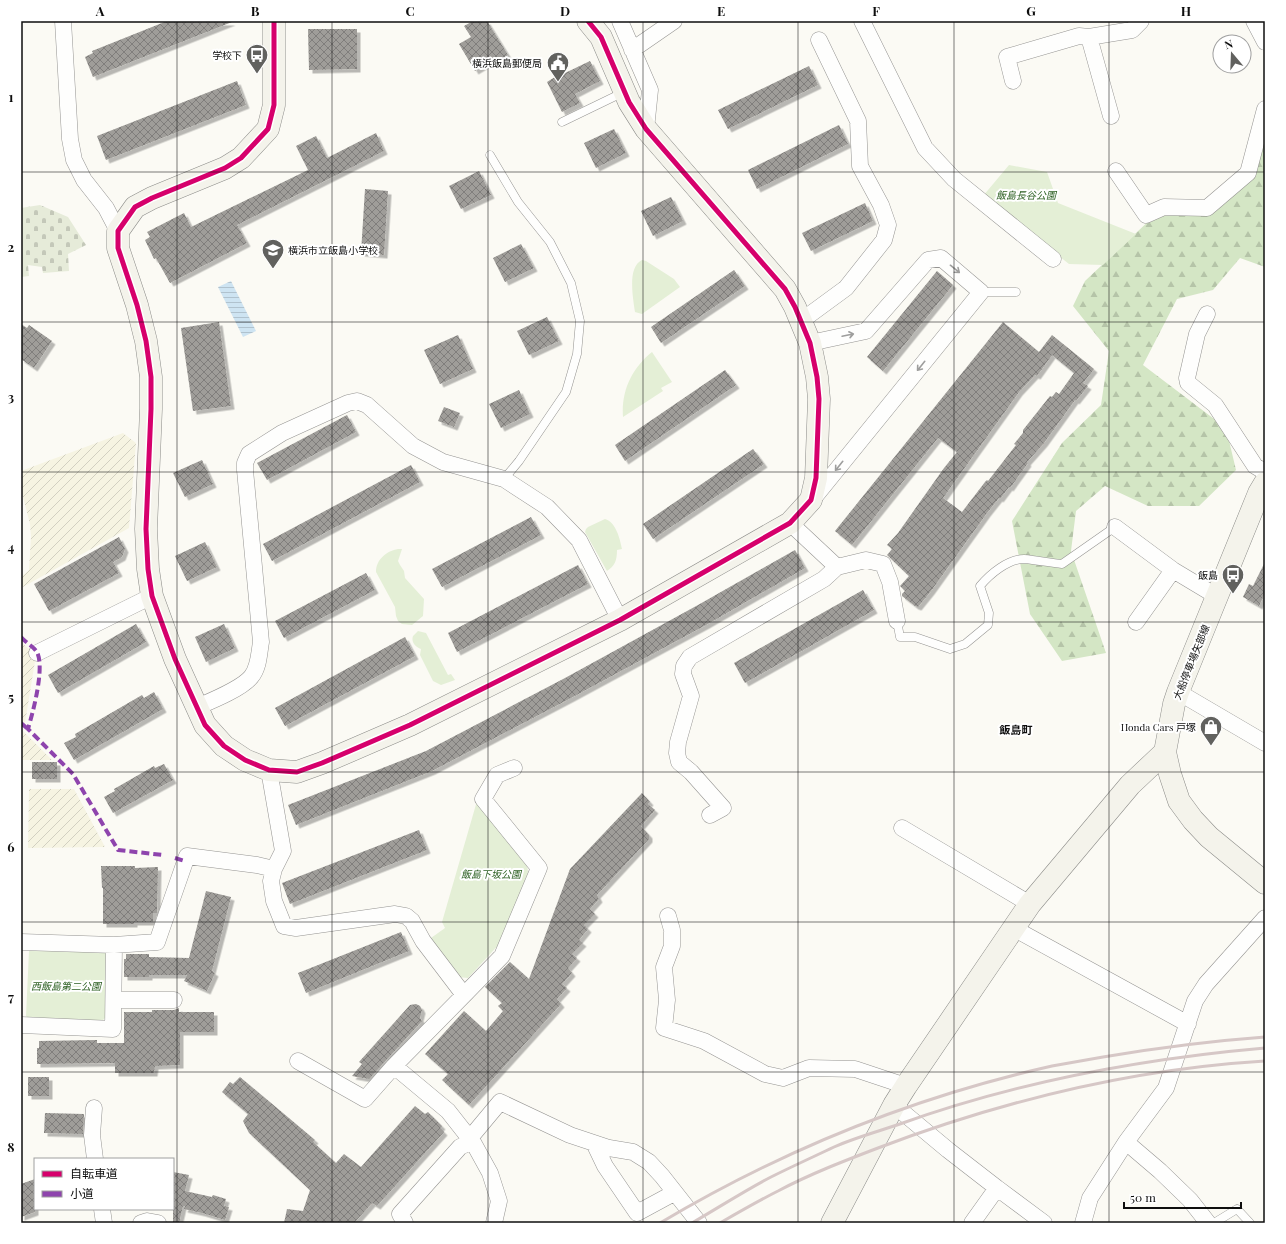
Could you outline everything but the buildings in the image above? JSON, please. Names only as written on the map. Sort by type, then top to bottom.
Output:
[{"type":"street","points":[[63,21],[70,139],[74,160],[84,180],[106,208],[118,231],[118,248],[137,305],[146,341],[151,377],[146,530],[148,569],[152,596],[175,659],[205,725],[224,746],[245,760],[269,770],[297,772],[330,760],[410,725],[620,620],[790,523],[811,500],[981,292],[941,258],[928,260],[866,331],[810,343]]},
{"type":"street","points":[[118,231],[135,207],[152,198],[225,168],[242,158],[268,129],[274,105],[274,21]]},
{"type":"street","points":[[588,21],[601,37],[628,102],[646,129],[785,289],[801,320],[810,343],[819,399],[816,478],[811,500]]},
{"type":"street","points":[[620,21],[650,90],[646,129]]},
{"type":"street","points":[[632,50],[674,21]]},
{"type":"street","points":[[862,21],[925,148],[954,179],[1053,259]]},
{"type":"street","points":[[1013,82],[1007,57],[1079,36],[1089,37],[1132,30],[1141,21]]},
{"type":"street","points":[[1254,21],[1265,42]]},
{"type":"street","points":[[1089,37],[1111,116]]},
{"type":"street","points":[[801,320],[846,288],[884,240],[888,225],[881,205],[860,166],[858,121],[819,40]]},
{"type":"street","points":[[1116,171],[1146,215],[1164,208],[1208,208],[1248,173],[1265,109]]},
{"type":"street","points":[[1207,314],[1197,334],[1187,378],[1188,383],[1215,405],[1255,466],[1265,472]]},
{"type":"street","points":[[197,707],[217,699],[238,687],[251,677],[258,662],[261,642],[245,470],[245,463],[249,454],[282,433],[348,403],[357,401],[367,405],[413,446],[444,462],[504,479],[547,507],[579,540],[620,620]]},
{"type":"street","name":"大船停車場矢部線","points":[[1263,491],[1178,692],[1174,704],[1165,752],[1170,774],[1180,801],[1194,820],[1209,838],[1265,883]]},
{"type":"street","points":[[790,523],[837,567]]},
{"type":"street","points":[[1115,527],[1173,570],[1218,596]]},
{"type":"street","points":[[710,815],[723,808],[691,772],[679,762],[677,754],[678,742],[691,696],[683,674],[684,666],[690,657],[824,579],[837,567],[866,560],[883,564],[890,582],[897,621]]},
{"type":"street","points":[[1136,622],[1173,570]]},
{"type":"street","points":[[37,653],[152,596]]},
{"type":"street","points":[[1178,692],[1265,742]]},
{"type":"street","points":[[832,1223],[894,1105],[1013,928],[1030,904],[1130,785],[1165,752]]},
{"type":"street","points":[[298,1061],[364,1099],[394,1066],[502,956],[540,868],[483,799],[496,775],[514,768]]},
{"type":"street","points":[[269,770],[283,851],[274,868],[271,881],[274,901],[284,926],[296,928],[395,914],[406,916],[412,921],[423,941],[464,995]]},
{"type":"street","points":[[902,828],[1030,904]]},
{"type":"street","points":[[21,942],[114,945],[157,942],[187,856],[274,868]]},
{"type":"street","points":[[668,916],[672,930],[672,946],[664,967],[667,1000],[664,1028],[704,1041],[765,1074],[783,1078],[809,1068],[855,1069],[906,1086]]},
{"type":"street","points":[[1083,1223],[1090,1198],[1126,1142],[1166,1088],[1196,1001],[1206,984],[1265,918]]},
{"type":"street","points":[[1013,928],[1188,1024]]},
{"type":"street","points":[[21,1025],[113,1029],[114,945]]},
{"type":"street","points":[[114,1000],[174,1000]]},
{"type":"street","points":[[394,1066],[448,1111],[471,1140],[490,1173],[499,1201],[494,1223]]},
{"type":"street","points":[[405,1223],[400,1214],[460,1147],[471,1140],[500,1102],[570,1135],[594,1143],[633,1152],[649,1162],[699,1223]]},
{"type":"street","points":[[894,1105],[948,1150],[1044,1223]]},
{"type":"street","points":[[94,1108],[92,1135],[95,1158]]},
{"type":"street","points":[[1126,1142],[1160,1171],[1190,1200],[1208,1223]]},
{"type":"street","points":[[594,1143],[605,1166],[637,1213],[674,1193]]},
{"type":"street","points":[[972,1223],[997,1188]]},
{"type":"street","points":[[102,1210],[104,1223]]},
{"type":"street","points":[[141,1223],[147,1221],[158,1223]]},
{"type":"lane","points":[[562,122],[624,92]]},
{"type":"lane","points":[[490,155],[518,202],[550,242],[570,283],[580,321],[577,354],[566,392],[519,461],[504,479]]},
{"type":"lane","points":[[981,292],[1016,292]]},
{"type":"lane","points":[[897,621],[900,637],[915,637],[950,649],[965,644],[988,625],[989,614],[980,586],[988,577],[1004,565],[1023,559],[1062,564],[1115,527]]},
{"type":"lane","points":[[1214,1223],[1237,1209],[1250,1223]]},
{"type":"shaded area","points":[[123,433],[136,443],[129,528],[21,588],[21,577],[29,570],[31,537],[30,524],[21,489],[21,471]]},
{"type":"shaded area","points":[[23,644],[29,649],[35,661],[25,723],[21,720],[21,645]]},
{"type":"shaded area","points":[[21,729],[52,760],[21,760]]},
{"type":"shaded area","points":[[29,789],[74,789],[105,847],[28,848]]},
{"type":"green space","points":[[1265,119],[1265,267],[1240,258],[1213,290],[1177,299],[1143,365],[1226,428],[1236,470],[1199,506],[1148,506],[1105,486],[1076,511],[1071,551],[1106,653],[1062,661],[1030,614],[1012,521],[1062,443],[1101,405],[1109,351],[1073,306],[1085,281],[1153,217],[1208,210],[1249,175]]},
{"type":"green space","name":"飯島長谷公園","points":[[1009,165],[1047,172],[1058,203],[1136,234],[1103,265],[1069,264],[983,196]]},
{"type":"green space","points":[[40,205],[68,217],[86,245],[68,254],[69,271],[43,273],[42,267],[28,265],[29,276],[21,277],[21,208]]},
{"type":"green space","points":[[642,260],[674,279],[680,287],[642,314],[635,312],[632,283],[634,269]]},
{"type":"green space","points":[[652,352],[672,382],[661,388],[663,391],[623,417],[624,398],[629,381],[639,365]]},
{"type":"green space","points":[[605,519],[615,527],[622,549],[617,550],[615,562],[607,571],[585,532],[588,527]]},
{"type":"green space","points":[[398,549],[402,549],[398,561],[404,571],[405,578],[424,599],[423,616],[412,625],[402,624],[398,621],[395,607],[376,572],[376,567],[383,556]]},
{"type":"green space","points":[[418,631],[426,633],[448,675],[451,674],[455,680],[441,685],[433,681],[420,655],[421,649],[415,646],[413,642],[413,636]]},
{"type":"green space","name":"飯島下坂公園","points":[[477,801],[527,864],[528,872],[503,940],[468,978],[458,977],[431,938],[445,928],[442,922]]},
{"type":"green space","name":"西飯島第二公園","points":[[29,951],[107,952],[106,1017],[102,1021],[31,1020],[26,1016]]},
{"type":"water","points":[[231,281],[256,331],[243,337],[218,287]]},
{"type":"railway","points":[[660,1223],[753,1172],[801,1150],[899,1110],[950,1093],[1052,1066],[1163,1048],[1265,1037]]},
{"type":"railway","points":[[692,1223],[761,1182],[834,1147],[857,1138],[987,1096],[1078,1074],[1171,1059],[1265,1048]]},
{"type":"railway","points":[[720,1223],[802,1179],[827,1168],[925,1131],[972,1116],[1068,1090],[1117,1080],[1166,1071],[1265,1061]]},
{"type":"marked path","points":[[21,637],[37,652],[40,668],[33,712],[28,729],[73,774],[118,850],[163,855]]},
{"type":"marked path","points":[[21,723],[28,729]]},
{"type":"marked path","points":[[175,858],[185,861]]},
{"type":"cycle path","points":[[274,21],[274,105],[268,129],[241,158],[225,168],[152,198],[135,207],[118,231],[118,248],[137,305],[146,341],[151,377],[146,529],[148,569],[152,596],[175,659],[205,725],[224,746],[245,760],[269,770],[297,772],[322,763],[410,725],[620,620],[790,523],[811,500],[816,478],[819,399],[817,377],[810,343],[795,307],[785,289],[646,129],[629,102],[601,37],[588,21]]},
{"type":"place","name":"学校下","points":[[257,74]]},
{"type":"place","name":"横浜飯島郵便局","points":[[558,82]]},
{"type":"place","name":"横浜市立飯島小学校","points":[[273,270]]},
{"type":"place","name":"飯島","points":[[1233,594]]},
{"type":"place","name":"Honda Cars 戸塚","points":[[1211,746]]},
{"type":"district","name":"飯島町","points":[[1016,729]]}]
